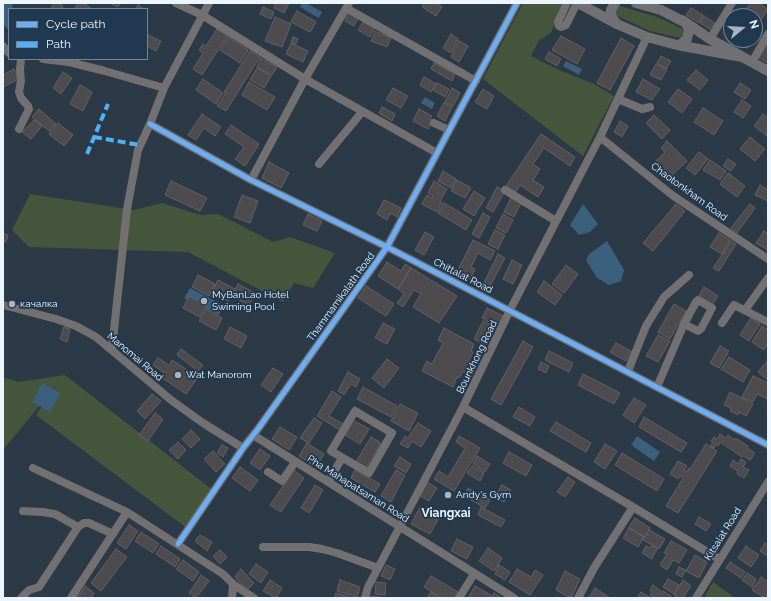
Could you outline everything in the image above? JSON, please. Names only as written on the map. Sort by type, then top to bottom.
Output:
[{"type":"main road","points":[[578,3],[617,24],[647,37],[677,45],[742,57]]},
{"type":"main road","points":[[615,3],[611,10],[611,14],[612,18],[617,24]]},
{"type":"main road","points":[[636,3],[662,6],[710,39],[768,71]]},
{"type":"main road","points":[[677,45],[684,42],[689,35],[688,26],[682,20]]},
{"type":"street","points":[[176,3],[202,15],[305,79],[437,153]]},
{"type":"street","points":[[112,349],[127,209],[138,150],[164,88],[209,3]]},
{"type":"street","name":"Thammamikalath Road","points":[[178,544],[243,448],[387,247],[517,3]]},
{"type":"street","points":[[567,3],[558,22],[559,26],[562,27],[566,25],[578,3]]},
{"type":"street","points":[[710,39],[732,3]]},
{"type":"street","points":[[251,180],[305,79],[347,6],[476,81]]},
{"type":"street","points":[[752,62],[768,34]]},
{"type":"street","name":"Bounkhong Road","points":[[365,598],[368,587],[399,526],[463,407],[510,310],[600,137],[647,37]]},
{"type":"street","points":[[19,129],[29,109],[21,98],[19,92],[22,81],[20,70],[21,60]]},
{"type":"street","points":[[52,60],[69,62],[164,88]]},
{"type":"street","points":[[618,99],[642,109],[650,107]]},
{"type":"street","points":[[319,164],[362,112]]},
{"type":"street","points":[[434,123],[449,130]]},
{"type":"street","name":"Chittalat Road","points":[[150,124],[251,180],[510,310],[768,445]]},
{"type":"street","name":"Chaotonkham Road","points":[[600,137],[672,195],[768,259]]},
{"type":"street","points":[[505,190],[556,221]]},
{"type":"street","points":[[628,371],[646,326],[664,297],[689,275]]},
{"type":"street","points":[[745,310],[768,278]]},
{"type":"street","name":"Manomai Road","points":[[3,305],[56,319],[76,326],[96,336],[171,400],[203,423],[243,448]]},
{"type":"street","points":[[722,322],[734,305],[768,322]]},
{"type":"street","points":[[657,387],[684,324]]},
{"type":"street","points":[[463,407],[633,507],[719,560]]},
{"type":"street","points":[[355,411],[392,432],[369,473],[342,458],[332,451],[355,411]]},
{"type":"street","name":"Pha Mahapatsaman Road","points":[[253,435],[514,598]]},
{"type":"street","points":[[328,482],[342,458]]},
{"type":"street","points":[[268,472],[282,481],[295,462]]},
{"type":"street","points":[[33,468],[127,512],[223,574],[233,584],[254,598]]},
{"type":"street","name":"Kitsalat Road","points":[[696,598],[768,482]]},
{"type":"street","points":[[578,598],[594,568],[633,507]]},
{"type":"street","points":[[23,511],[55,514],[78,528]]},
{"type":"street","points":[[71,598],[127,512]]},
{"type":"street","points":[[21,598],[29,590],[39,587],[78,528],[84,523],[89,523],[113,534]]},
{"type":"street","points":[[263,547],[322,549],[378,568]]},
{"type":"street","points":[[459,598],[474,574]]},
{"type":"street","points":[[232,598],[233,584]]},
{"type":"green space","points":[[523,3],[565,3],[550,34],[539,40],[531,56],[557,69],[594,84],[614,96],[583,156],[483,79]]},
{"type":"green space","points":[[620,6],[657,17],[681,28],[685,32],[684,36],[680,38],[650,31],[615,15],[615,7]]},
{"type":"green space","points":[[30,194],[134,210],[162,203],[200,215],[218,214],[273,242],[290,237],[335,253],[313,288],[294,283],[283,302],[188,252],[29,247],[12,230]]},
{"type":"green space","points":[[65,375],[214,491],[188,529],[36,415],[58,383],[3,450],[3,377],[18,382]]},
{"type":"green space","points":[[713,582],[735,598],[704,598]]},
{"type":"water","points":[[3,3],[13,3],[12,8],[8,8],[8,30],[3,24]]},
{"type":"water","points":[[302,3],[306,3],[322,12],[319,18],[300,7]]},
{"type":"water","points":[[566,61],[582,69],[579,75],[563,66]]},
{"type":"water","points":[[425,97],[435,103],[432,109],[421,103]]},
{"type":"water","points":[[583,204],[598,224],[590,232],[579,235],[570,225]]},
{"type":"water","points":[[607,241],[624,270],[621,281],[609,285],[597,278],[586,260],[589,254]]},
{"type":"water","name":"MyBanLao Hotel Swiming Pool","points":[[190,288],[223,305],[219,315],[184,298]]},
{"type":"water","points":[[42,383],[60,393],[50,412],[32,402]]},
{"type":"water","points":[[637,436],[660,452],[654,461],[631,445]]},
{"type":"building","points":[[54,3],[58,3],[63,6],[62,8],[51,8]]},
{"type":"building","points":[[78,3],[83,3],[90,8],[75,8]]},
{"type":"building","points":[[110,3],[120,3],[118,7]]},
{"type":"building","points":[[276,3],[289,3],[284,13],[274,8]]},
{"type":"building","points":[[424,3],[436,3],[442,7],[436,16],[422,7]]},
{"type":"building","points":[[751,3],[760,3],[768,10],[763,17],[763,8],[747,8]]},
{"type":"building","points":[[263,7],[274,12],[271,19],[260,14]]},
{"type":"building","points":[[691,8],[703,15],[699,23],[686,15]]},
{"type":"building","points":[[297,11],[316,22],[310,32],[291,22]]},
{"type":"building","points":[[349,13],[358,18],[354,26],[345,21]]},
{"type":"building","points":[[704,16],[715,23],[711,30],[700,23]]},
{"type":"building","points":[[275,17],[291,24],[282,47],[265,41]]},
{"type":"building","points":[[363,22],[374,28],[370,37],[358,30]]},
{"type":"building","points":[[217,29],[227,36],[202,75],[193,69],[203,53],[199,50],[203,44],[206,46]]},
{"type":"building","points":[[375,31],[391,38],[387,47],[371,41]]},
{"type":"building","points":[[451,34],[458,39],[451,53],[443,48]]},
{"type":"building","points":[[148,35],[161,41],[156,51],[148,47]]},
{"type":"building","points":[[561,36],[585,49],[577,64],[552,50]]},
{"type":"building","points":[[228,37],[248,50],[240,63],[220,50]]},
{"type":"building","points":[[293,37],[298,39],[296,44],[291,42]]},
{"type":"building","points":[[621,38],[634,46],[610,90],[597,83]]},
{"type":"building","points":[[459,41],[468,46],[459,62],[451,57]]},
{"type":"building","points":[[291,43],[308,51],[303,62],[286,54]]},
{"type":"building","points":[[768,43],[768,63],[759,58]]},
{"type":"building","points":[[250,51],[260,57],[226,111],[217,106],[226,93],[224,92]]},
{"type":"building","points":[[549,52],[561,59],[557,66],[545,59]]},
{"type":"building","points":[[661,56],[671,61],[666,69],[657,63]]},
{"type":"building","points":[[261,58],[277,67],[272,75],[257,67]]},
{"type":"building","points":[[434,63],[455,74],[452,81],[431,69]]},
{"type":"building","points":[[656,64],[667,69],[661,80],[650,75]]},
{"type":"building","points":[[257,68],[271,76],[264,88],[250,80]]},
{"type":"building","points":[[14,69],[19,79],[3,87],[3,75]]},
{"type":"building","points":[[696,70],[708,80],[700,90],[687,80]]},
{"type":"building","points":[[63,72],[72,78],[61,94],[53,88]]},
{"type":"building","points":[[424,77],[436,84],[431,92],[420,85]]},
{"type":"building","points":[[203,79],[223,93],[216,104],[196,90]]},
{"type":"building","points":[[643,79],[660,89],[652,100],[636,92]]},
{"type":"building","points":[[249,82],[275,97],[267,110],[242,95]]},
{"type":"building","points":[[437,83],[449,89],[445,97],[433,90]]},
{"type":"building","points":[[740,83],[751,90],[745,99],[734,92]]},
{"type":"building","points":[[80,85],[92,92],[83,111],[70,104]]},
{"type":"building","points":[[393,88],[408,96],[401,108],[386,100]]},
{"type":"building","points":[[452,88],[460,93],[453,106],[445,102]]},
{"type":"building","points":[[483,89],[494,96],[487,109],[475,102]]},
{"type":"building","points":[[678,89],[692,99],[682,113],[668,102]]},
{"type":"building","points":[[742,100],[751,106],[743,118],[734,112]]},
{"type":"building","points":[[444,103],[452,107],[445,121],[437,116]]},
{"type":"building","points":[[382,107],[395,114],[392,121],[379,113]]},
{"type":"building","points":[[703,108],[723,121],[714,135],[694,122]]},
{"type":"building","points":[[39,109],[56,124],[49,131],[32,117]]},
{"type":"building","points":[[419,109],[432,116],[430,119],[433,121],[428,129],[413,121]]},
{"type":"building","points":[[202,114],[221,127],[215,136],[204,128],[196,140],[188,135]]},
{"type":"building","points":[[763,114],[768,118],[767,136],[754,126]]},
{"type":"building","points":[[654,115],[670,130],[662,139],[646,123]]},
{"type":"building","points":[[34,120],[42,126],[31,139],[22,132]]},
{"type":"building","points":[[620,121],[628,126],[622,137],[614,132]]},
{"type":"building","points":[[58,123],[73,135],[64,146],[49,134]]},
{"type":"building","points":[[231,125],[259,144],[245,166],[235,159],[244,147],[225,134]]},
{"type":"building","points":[[541,134],[575,157],[570,166],[544,148],[533,164],[540,169],[533,180],[544,187],[538,197],[520,185],[515,193],[506,186]]},
{"type":"building","points":[[750,137],[765,149],[755,161],[740,149]]},
{"type":"building","points":[[667,141],[687,161],[670,177],[655,162],[665,152],[661,148]]},
{"type":"building","points":[[699,152],[708,159],[695,175],[686,168]]},
{"type":"building","points":[[728,159],[736,164],[731,171],[723,166]]},
{"type":"building","points":[[710,160],[726,171],[720,180],[703,170]]},
{"type":"building","points":[[269,162],[289,173],[281,188],[262,178]]},
{"type":"building","points":[[443,171],[456,179],[451,188],[438,181]]},
{"type":"building","points":[[728,173],[745,186],[737,197],[720,184]]},
{"type":"building","points":[[457,180],[471,188],[465,198],[451,191]]},
{"type":"building","points":[[171,181],[207,198],[200,211],[165,195]]},
{"type":"building","points":[[434,181],[447,189],[440,201],[442,202],[437,212],[422,204],[427,195],[432,198],[433,196],[428,193]]},
{"type":"building","points":[[760,185],[768,190],[768,201],[755,195]]},
{"type":"building","points":[[497,187],[505,191],[493,212],[486,208]]},
{"type":"building","points":[[474,191],[485,198],[474,216],[463,209]]},
{"type":"building","points":[[242,195],[258,201],[250,223],[234,217]]},
{"type":"building","points":[[511,198],[521,203],[514,217],[504,212]]},
{"type":"building","points":[[384,200],[401,208],[397,217],[391,213],[387,220],[377,214]]},
{"type":"building","points":[[444,203],[472,220],[466,230],[438,213]]},
{"type":"building","points":[[676,204],[685,211],[653,251],[643,243]]},
{"type":"building","points":[[750,204],[755,208],[737,233],[731,228]]},
{"type":"building","points":[[483,213],[490,217],[479,238],[472,234]]},
{"type":"building","points":[[308,214],[322,221],[317,231],[303,225]]},
{"type":"building","points":[[503,214],[513,220],[506,233],[496,228]]},
{"type":"building","points":[[495,230],[505,235],[498,249],[488,244]]},
{"type":"building","points":[[764,231],[768,234],[768,250],[756,243]]},
{"type":"building","points":[[425,232],[434,237],[424,255],[415,250]]},
{"type":"building","points":[[719,233],[730,240],[722,254],[710,247]]},
{"type":"building","points":[[3,234],[8,235],[6,242],[3,241]]},
{"type":"building","points":[[473,240],[495,251],[490,260],[478,253],[471,267],[475,269],[470,279],[457,272]]},
{"type":"building","points":[[731,241],[736,244],[719,271],[713,268]]},
{"type":"building","points":[[498,254],[505,258],[488,290],[482,287]]},
{"type":"building","points":[[512,260],[522,265],[513,284],[503,279]]},
{"type":"building","points":[[387,262],[401,271],[405,264],[411,268],[398,289],[378,276]]},
{"type":"building","points":[[566,265],[578,274],[564,293],[552,284]]},
{"type":"building","points":[[411,268],[457,296],[439,323],[413,307],[421,294],[414,290],[403,307],[397,303],[404,294],[398,289]]},
{"type":"building","points":[[198,275],[215,284],[209,296],[192,287]]},
{"type":"building","points":[[218,280],[235,289],[228,301],[212,292]]},
{"type":"building","points":[[544,281],[562,295],[555,305],[537,292]]},
{"type":"building","points":[[238,284],[255,293],[249,305],[232,296]]},
{"type":"building","points":[[366,286],[394,304],[386,316],[358,298]]},
{"type":"building","points":[[704,287],[718,296],[712,305],[698,297]]},
{"type":"building","points":[[189,296],[206,305],[200,317],[183,308]]},
{"type":"building","points":[[674,304],[686,311],[670,339],[658,332]]},
{"type":"building","points":[[487,308],[503,316],[498,327],[482,318]]},
{"type":"building","points":[[206,309],[222,318],[216,330],[199,321]]},
{"type":"building","points":[[751,318],[760,324],[749,341],[740,335]]},
{"type":"building","points":[[483,321],[495,327],[486,345],[474,339]]},
{"type":"building","points":[[383,323],[395,329],[387,344],[375,338]]},
{"type":"building","points":[[762,326],[768,330],[768,343],[764,350],[752,342]]},
{"type":"building","points":[[64,327],[70,329],[67,342],[60,339]]},
{"type":"building","points":[[230,327],[247,336],[241,348],[224,339]]},
{"type":"building","points":[[444,328],[474,344],[471,351],[473,352],[468,362],[471,364],[466,373],[463,371],[459,378],[457,377],[453,387],[422,371],[427,361],[432,364],[443,343],[438,340]]},
{"type":"building","points":[[658,335],[670,341],[658,362],[646,356]]},
{"type":"building","points":[[523,341],[533,347],[501,405],[491,399]]},
{"type":"building","points":[[616,343],[631,351],[626,361],[610,352]]},
{"type":"building","points":[[720,346],[729,351],[719,368],[710,363]]},
{"type":"building","points":[[181,349],[203,365],[198,371],[177,355]]},
{"type":"building","points":[[549,351],[573,363],[569,372],[545,360]]},
{"type":"building","points":[[729,357],[750,370],[743,382],[721,369]]},
{"type":"building","name":"Wat Manorom","points":[[158,358],[169,365],[172,360],[198,377],[186,394],[161,377],[164,373],[153,365]]},
{"type":"building","points":[[387,359],[399,368],[384,388],[372,378]]},
{"type":"building","points":[[768,360],[768,380],[758,372]]},
{"type":"building","points":[[541,362],[549,366],[546,373],[538,369]]},
{"type":"building","points":[[273,368],[283,374],[271,392],[261,385]]},
{"type":"building","points":[[348,372],[360,379],[356,387],[351,384],[344,395],[338,391]]},
{"type":"building","points":[[583,374],[620,393],[614,404],[578,385]]},
{"type":"building","points":[[753,376],[768,383],[767,399],[757,394],[753,402],[742,397]]},
{"type":"building","points":[[363,387],[397,406],[391,417],[357,399]]},
{"type":"building","points":[[332,391],[341,397],[329,416],[343,424],[340,430],[317,416]]},
{"type":"building","points":[[730,392],[753,404],[746,416],[739,412],[738,415],[730,411],[731,408],[724,405]]},
{"type":"building","points":[[152,394],[161,401],[145,419],[137,411]]},
{"type":"building","points":[[634,398],[646,405],[634,423],[623,415]]},
{"type":"building","points":[[400,404],[418,413],[409,431],[391,421]]},
{"type":"building","points":[[519,407],[535,417],[530,426],[513,417]]},
{"type":"building","points":[[155,413],[163,419],[148,441],[139,435]]},
{"type":"building","points":[[644,417],[687,443],[681,452],[639,427]]},
{"type":"building","points":[[314,418],[322,423],[309,443],[300,438]]},
{"type":"building","points":[[353,420],[369,429],[360,444],[345,435]]},
{"type":"building","points":[[556,422],[591,443],[586,452],[550,431]]},
{"type":"building","points":[[418,423],[431,431],[421,447],[412,441],[408,448],[400,444],[405,436],[408,438]]},
{"type":"building","points":[[280,427],[297,437],[289,450],[272,439]]},
{"type":"building","points":[[191,430],[200,439],[191,448],[182,439]]},
{"type":"building","points":[[720,434],[726,438],[728,435],[734,440],[735,438],[748,446],[747,448],[755,453],[750,460],[743,456],[742,457],[720,442],[718,446],[716,444],[714,448],[710,446],[714,437],[717,439]]},
{"type":"building","points":[[459,436],[480,448],[454,491],[434,479],[439,471],[448,477],[465,448],[456,442]]},
{"type":"building","points":[[371,437],[381,443],[366,468],[356,462]]},
{"type":"building","points":[[178,442],[186,450],[178,459],[169,450]]},
{"type":"building","points":[[307,443],[324,454],[316,467],[299,456]]},
{"type":"building","points":[[605,444],[617,451],[605,469],[594,462]]},
{"type":"building","points":[[706,444],[717,451],[678,513],[666,506],[683,478],[680,476],[678,479],[670,474],[678,461],[687,466],[684,470],[687,472]]},
{"type":"building","points":[[222,445],[228,448],[223,457],[217,453]]},
{"type":"building","points":[[260,449],[270,456],[260,470],[250,463]]},
{"type":"building","points":[[213,451],[225,464],[216,472],[204,459]]},
{"type":"building","points":[[509,452],[532,465],[526,476],[503,463]]},
{"type":"building","points":[[622,453],[664,479],[657,491],[615,465]]},
{"type":"building","points":[[477,456],[490,464],[485,472],[473,464]]},
{"type":"building","points":[[400,457],[411,464],[406,473],[394,466]]},
{"type":"building","points":[[741,459],[746,462],[743,467],[749,470],[744,478],[737,474],[738,471],[730,466],[733,460],[738,464]]},
{"type":"building","points":[[472,466],[484,473],[480,481],[467,473]]},
{"type":"building","points":[[240,467],[258,480],[250,491],[232,478]]},
{"type":"building","points":[[294,470],[304,478],[281,512],[270,505]]},
{"type":"building","points":[[355,470],[380,484],[375,492],[351,478]]},
{"type":"building","points":[[396,470],[405,475],[391,502],[381,496]]},
{"type":"building","points":[[568,477],[575,482],[565,497],[557,492]]},
{"type":"building","points":[[427,482],[437,488],[429,501],[419,495]]},
{"type":"building","points":[[315,485],[323,490],[309,513],[301,508]]},
{"type":"building","points":[[502,485],[511,490],[504,502],[495,497]]},
{"type":"building","points":[[468,488],[490,500],[485,508],[464,496]]},
{"type":"building","points":[[420,507],[439,518],[430,534],[411,524]]},
{"type":"building","points":[[481,507],[505,520],[501,527],[478,515]]},
{"type":"building","points":[[699,517],[711,524],[706,531],[695,524]]},
{"type":"building","points":[[635,518],[650,528],[645,537],[629,527]]},
{"type":"building","points":[[129,525],[138,531],[126,549],[117,543]]},
{"type":"building","points":[[629,528],[644,537],[638,547],[623,538]]},
{"type":"building","points":[[649,530],[665,539],[659,549],[643,540]]},
{"type":"building","points":[[141,532],[159,544],[153,553],[135,541]]},
{"type":"building","points":[[200,535],[212,542],[207,551],[195,541]]},
{"type":"building","points":[[457,539],[473,547],[467,559],[451,551]]},
{"type":"building","points":[[671,541],[687,550],[679,563],[673,560],[667,570],[660,565],[667,554],[664,553]]},
{"type":"building","points":[[765,543],[768,545],[768,556],[760,551]]},
{"type":"building","points":[[161,546],[180,559],[175,567],[156,554]]},
{"type":"building","points":[[646,546],[650,548],[651,546],[657,549],[652,559],[642,553]]},
{"type":"building","points":[[746,546],[759,555],[751,567],[738,558]]},
{"type":"building","points":[[488,548],[502,558],[494,571],[479,561]]},
{"type":"building","points":[[116,549],[127,557],[101,591],[91,583]]},
{"type":"building","points":[[220,550],[227,557],[220,564],[213,556]]},
{"type":"building","points":[[695,555],[707,562],[699,578],[686,571]]},
{"type":"building","points":[[183,560],[199,572],[193,581],[176,569]]},
{"type":"building","points":[[730,562],[745,572],[741,578],[726,568]]},
{"type":"building","points":[[256,564],[268,572],[261,583],[249,574]]},
{"type":"building","points":[[386,565],[395,569],[390,580],[381,576]]},
{"type":"building","points":[[499,565],[510,572],[505,580],[495,574]]},
{"type":"building","points":[[679,567],[686,570],[682,577],[676,574]]},
{"type":"building","points":[[241,569],[254,583],[247,590],[235,577]]},
{"type":"building","points":[[517,569],[531,577],[535,570],[543,575],[530,595],[509,582]]},
{"type":"building","points":[[565,571],[580,579],[571,598],[556,590]]},
{"type":"building","points":[[747,573],[756,579],[752,587],[742,580]]},
{"type":"building","points":[[201,575],[209,581],[196,598],[189,593]]},
{"type":"building","points":[[431,576],[458,592],[455,598],[442,598],[424,587]]},
{"type":"building","points":[[761,577],[768,582],[768,593],[765,598],[752,590]]},
{"type":"building","points":[[668,579],[679,585],[674,594],[663,587]]},
{"type":"building","points":[[270,580],[282,588],[276,598],[263,591]]},
{"type":"building","points":[[340,580],[360,587],[357,597],[337,591]]},
{"type":"building","points":[[683,580],[691,586],[683,598],[679,598],[674,595]]},
{"type":"building","points":[[376,582],[386,583],[385,595],[375,594]]},
{"type":"building","points":[[653,585],[661,591],[657,598],[650,595],[652,592],[650,590]]},
{"type":"building","points":[[85,586],[94,593],[91,598],[77,598]]},
{"type":"building","points":[[475,586],[491,595],[490,598],[468,598]]},
{"type":"building","points":[[595,588],[610,598],[589,598]]},
{"type":"building","points":[[663,591],[671,596],[670,598],[659,598]]},
{"type":"building","points":[[431,592],[439,598],[427,598]]},
{"type":"building","points":[[641,592],[651,598],[637,598]]},
{"type":"building","points":[[336,593],[353,598],[334,598]]},
{"type":"building","points":[[494,593],[502,598],[491,598]]},
{"type":"building","points":[[370,596],[381,597],[370,598]]},
{"type":"marked path","points":[[87,154],[108,104]]},
{"type":"marked path","points":[[94,137],[140,145]]},
{"type":"cycle path","points":[[178,544],[243,448],[387,247],[517,3]]},
{"type":"cycle path","points":[[150,124],[251,180],[387,247],[768,445]]},
{"type":"place","name":"MyBanLao Hotel Swiming Pool","points":[[204,301]]},
{"type":"place","name":"качалка","points":[[12,304]]},
{"type":"place","name":"Wat Manorom","points":[[178,375]]},
{"type":"place","name":"Andy's Gym","points":[[448,495]]},
{"type":"district","name":"Viangxai","points":[[446,513]]}]
